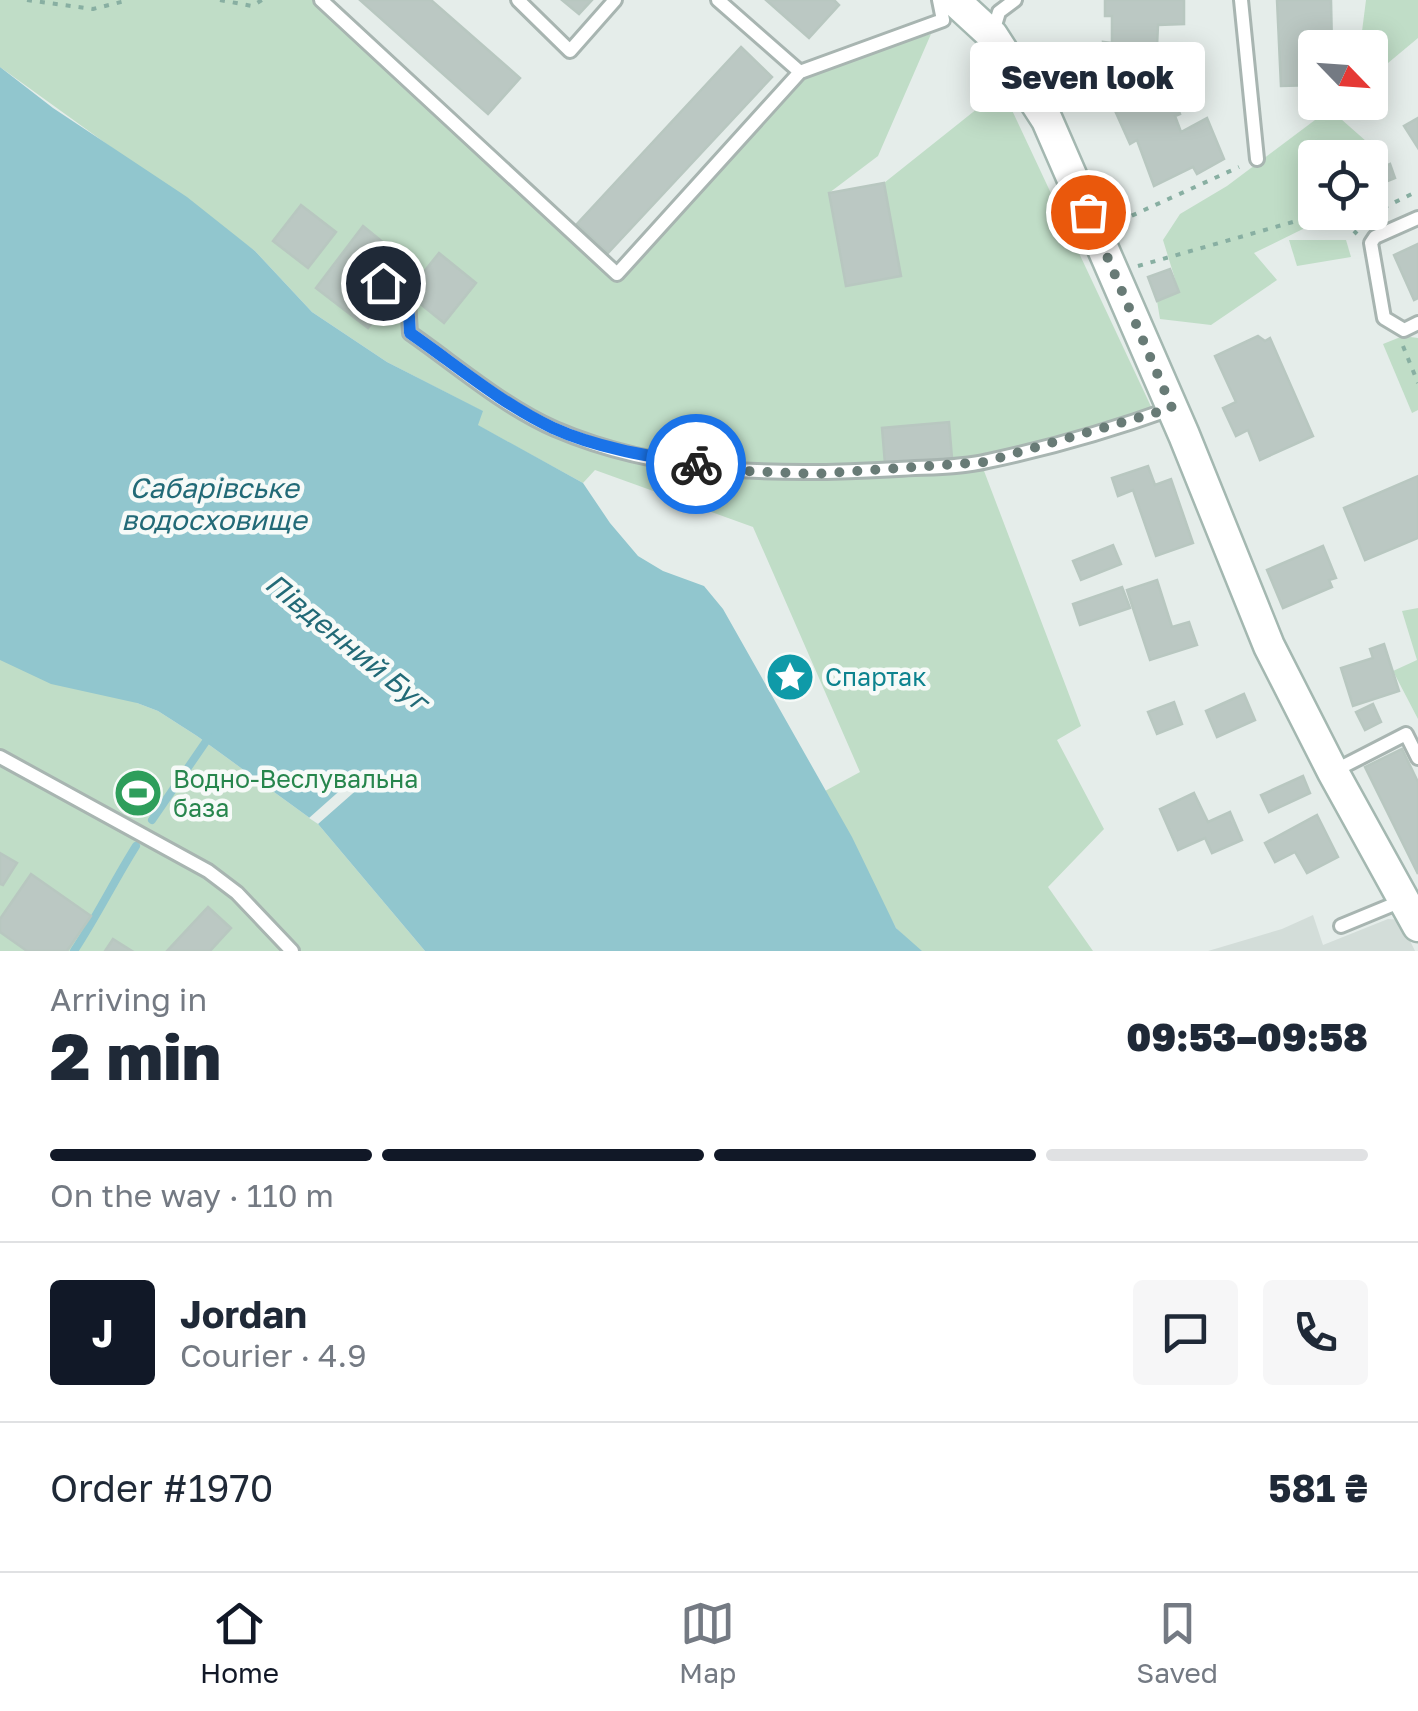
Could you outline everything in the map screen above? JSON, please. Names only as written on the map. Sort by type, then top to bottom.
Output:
[{"type":"main road","points":[[954,0],[992,34],[1047,120],[1172,408],[1269,646],[1411,914]]},
{"type":"lane","points":[[321,0],[617,274],[800,72],[943,20],[940,0]]},
{"type":"lane","points":[[518,0],[570,51],[615,0]]},
{"type":"lane","points":[[718,0],[800,72]]},
{"type":"lane","points":[[992,34],[999,12],[1015,0]]},
{"type":"lane","points":[[1241,0],[1257,159]]},
{"type":"lane","points":[[1418,218],[1374,237],[1371,243],[1384,318],[1404,330],[1418,324]]},
{"type":"lane","points":[[383,283],[408,301],[410,333],[526,413],[550,427],[587,440],[692,464],[815,474],[985,462],[1172,408]]},
{"type":"lane","points":[[1333,772],[1406,734],[1418,758]]},
{"type":"lane","points":[[0,757],[208,872],[237,893],[292,951]]},
{"type":"lane","points":[[1342,926],[1411,914]]},
{"type":"path","points":[[27,0],[93,9],[129,0]]},
{"type":"path","points":[[220,0],[252,6],[262,0]]},
{"type":"path","points":[[1118,222],[1257,159]]},
{"type":"path","points":[[1388,206],[1418,192]]},
{"type":"path","points":[[1138,266],[1298,221]]},
{"type":"path","points":[[1352,230],[1371,243]]},
{"type":"path","points":[[1394,324],[1418,383]]},
{"type":"shaded area","points":[[1313,915],[1323,945],[1388,919],[1400,920],[1415,951],[1208,951],[1282,929]]},
{"type":"green space","points":[[0,0],[321,0],[617,273],[800,72],[931,34],[878,156],[829,193],[846,286],[901,276],[884,183],[1002,89],[1155,415],[981,463],[1081,726],[1057,740],[1104,829],[1048,887],[1093,951],[920,951],[896,928],[825,791],[860,772],[753,527],[595,470],[583,483],[477,425],[482,411],[387,362],[312,312],[255,251],[0,67]],"holes":[[[949,422],[951,458],[885,464],[882,428]]]},
{"type":"green space","points":[[1366,0],[1418,0],[1418,38],[1388,63],[1388,30],[1362,30]]},
{"type":"green space","points":[[1315,120],[1342,120],[1365,140],[1298,140],[1301,230],[1254,253],[1277,280],[1211,325],[1160,319],[1157,301],[1179,292],[1163,240],[1180,214],[1227,186]]},
{"type":"green space","points":[[1289,240],[1346,240],[1351,257],[1297,266]]},
{"type":"green space","points":[[1403,336],[1418,338],[1418,410],[1412,413],[1383,344]]},
{"type":"green space","name":"Водно-Веслувальна база","points":[[0,495],[137,703],[158,711],[197,736],[318,824],[425,951],[0,951]]},
{"type":"green space","points":[[1418,608],[1418,719],[1393,671],[1417,660],[1402,611]]},
{"type":"water","name":"Сабарівське водосховище","points":[[0,67],[53,108],[187,197],[255,251],[312,312],[387,362],[483,411],[478,425],[583,483],[638,556],[663,571],[704,586],[723,609],[852,837],[896,928],[922,951],[425,951],[318,824],[197,736],[158,711],[51,684],[0,660]]},
{"type":"pier","points":[[347,772],[360,787],[318,824],[309,818],[345,786],[339,778]]},
{"type":"building","points":[[360,0],[431,0],[520,78],[488,114]]},
{"type":"building","points":[[562,0],[592,0],[579,14]]},
{"type":"building","points":[[766,0],[834,0],[839,5],[809,38]]},
{"type":"building","points":[[1105,0],[1184,0],[1184,24],[1158,25],[1157,46],[1165,45],[1166,78],[1115,87],[1113,72],[1104,72],[1103,42],[1112,43],[1112,16],[1105,16]]},
{"type":"building","points":[[1277,0],[1331,0],[1332,30],[1298,30],[1298,86],[1281,86]]},
{"type":"building","points":[[741,47],[772,77],[608,253],[577,224]]},
{"type":"building","points":[[1166,78],[1180,114],[1175,116],[1181,132],[1207,118],[1224,159],[1197,174],[1193,167],[1154,186],[1137,140],[1130,144],[1113,106],[1119,103],[1115,87]]},
{"type":"building","points":[[1418,118],[1418,148],[1404,126]]},
{"type":"building","points":[[1388,165],[1395,178],[1388,181]]},
{"type":"building","points":[[884,183],[901,276],[846,286],[829,193]]},
{"type":"building","points":[[301,205],[336,232],[308,268],[273,241]]},
{"type":"building","points":[[363,226],[385,244],[356,282],[386,304],[368,328],[316,288]]},
{"type":"building","points":[[1418,244],[1418,298],[1414,300],[1394,255]]},
{"type":"building","points":[[439,253],[476,283],[444,323],[407,293]]},
{"type":"building","points":[[1170,269],[1179,292],[1157,301],[1148,277]]},
{"type":"building","points":[[1258,336],[1265,341],[1270,338],[1313,436],[1260,460],[1248,430],[1236,436],[1223,408],[1236,402],[1215,356]]},
{"type":"building","points":[[949,422],[952,458],[885,464],[882,428]]},
{"type":"building","points":[[1148,466],[1155,485],[1171,479],[1193,543],[1156,556],[1133,490],[1118,496],[1112,478]]},
{"type":"building","points":[[1418,476],[1418,538],[1365,560],[1344,508]]},
{"type":"building","points":[[1113,545],[1121,564],[1081,580],[1073,561]]},
{"type":"building","points":[[1323,546],[1336,578],[1329,580],[1332,587],[1283,608],[1267,570]]},
{"type":"building","points":[[1157,580],[1172,627],[1189,622],[1197,645],[1150,660],[1127,590]]},
{"type":"building","points":[[1122,587],[1130,608],[1080,625],[1073,604]]},
{"type":"building","points":[[1384,644],[1399,691],[1353,706],[1341,668],[1373,658],[1370,649]]},
{"type":"building","points":[[1244,694],[1255,720],[1217,737],[1206,711]]},
{"type":"building","points":[[1174,702],[1182,724],[1157,734],[1148,712]]},
{"type":"building","points":[[1373,704],[1381,722],[1365,730],[1356,712]]},
{"type":"building","points":[[1402,749],[1418,782],[1418,874],[1365,767]]},
{"type":"building","points":[[1303,776],[1310,793],[1269,812],[1261,795]]},
{"type":"building","points":[[1194,793],[1208,822],[1230,812],[1242,840],[1212,853],[1205,838],[1178,850],[1160,809]]},
{"type":"building","points":[[1317,815],[1338,857],[1307,873],[1295,852],[1275,862],[1265,843]]},
{"type":"building","points":[[0,853],[17,863],[3,885],[0,884]]},
{"type":"building","points":[[31,874],[91,916],[67,951],[27,951],[0,932],[0,919]]},
{"type":"building","points":[[208,907],[231,928],[210,951],[167,951]]},
{"type":"building","points":[[113,939],[132,951],[105,951]]},
{"type":"waterway","points":[[152,820],[209,737]]},
{"type":"waterway","points":[[74,951],[136,846]]},
{"type":"way so far","points":[[696,464],[815,474],[985,462],[1172,408],[1088,212]]},
{"type":"place","name":"Seven look","points":[[1088,212]]},
{"type":"place","name":"Спартак","points":[[790,677]]},
{"type":"place","name":"Водно-Веслувальна база","points":[[138,793]]},
{"type":"route","points":[[383,283],[408,301],[410,333],[550,427],[628,451],[696,464]]},
{"type":"water label","name":"Південний Буг","points":[[347,642]]}]
